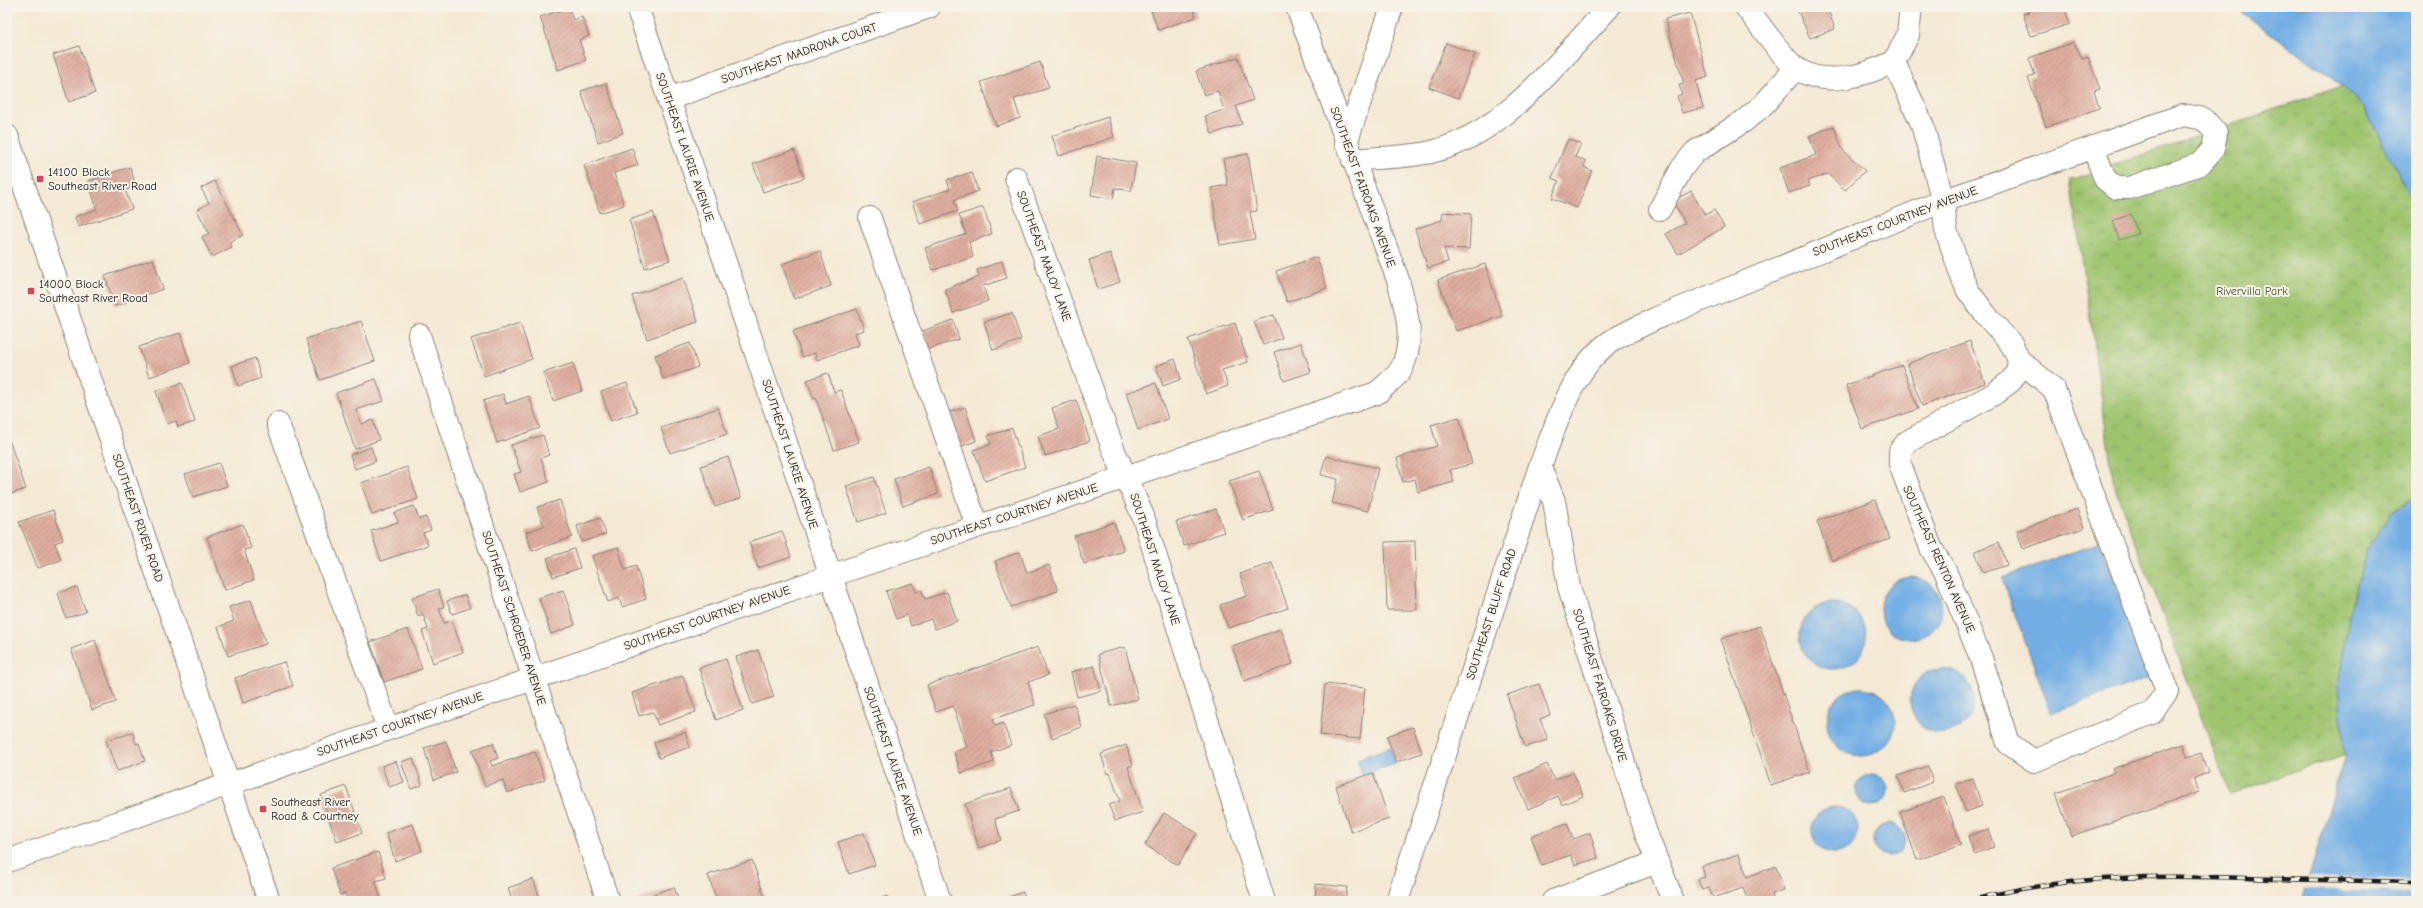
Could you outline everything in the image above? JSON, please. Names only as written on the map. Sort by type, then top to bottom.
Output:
[{"type":"street","name":"SOUTHEAST LAURIE AVENUE","points":[[637,7],[732,279],[830,576],[940,901]]},
{"type":"street","name":"SOUTHEAST MADRONA COURT","points":[[668,99],[929,7]]},
{"type":"street","name":"SOUTHEAST FAIROAKS AVENUE","points":[[1297,7],[1349,152],[1398,280],[1407,313],[1409,344],[1401,370]]},
{"type":"street","points":[[1392,7],[1349,152],[1434,151],[1463,140],[1510,111],[1609,7]]},
{"type":"street","points":[[1746,7],[1796,68],[1818,78],[1836,78],[1870,72],[1894,62],[1908,36],[1911,7]]},
{"type":"street","points":[[1894,62],[1922,124],[1943,201],[1946,230],[1968,291],[1986,316],[2012,345],[2019,360]]},
{"type":"street","points":[[1660,209],[1682,168],[1695,152],[1744,121],[1762,105],[1796,68]]},
{"type":"street","name":"SOUTHEAST COURTNEY AVENUE","points":[[1612,341],[1657,318],[1943,201],[2093,147],[2183,115],[2204,119],[2216,133],[2213,149],[2200,164],[2129,188],[2116,188],[2104,180],[2093,147]]},
{"type":"street","name":"SOUTHEAST RIVER ROAD","points":[[7,136],[269,901]]},
{"type":"street","name":"SOUTHEAST MALOY LANE","points":[[1016,178],[1114,451],[1127,477],[1143,516],[1264,901]]},
{"type":"street","points":[[870,218],[977,526]]},
{"type":"street","name":"SOUTHEAST SCHROEDER AVENUE","points":[[419,335],[608,901]]},
{"type":"street","name":"SOUTHEAST BLUFF ROAD","points":[[1397,901],[1540,466],[1568,397],[1588,363],[1612,341]]},
{"type":"street","name":"SOUTHEAST RENTON AVENUE","points":[[2019,360],[2054,389],[2167,691],[2152,713],[2034,761],[2008,743],[1981,658],[1946,573],[1931,548],[1900,464],[1900,451],[1915,436],[1994,394],[2011,381],[2017,372],[2019,360]]},
{"type":"street","name":"SOUTHEAST COURTNEY AVENUE","points":[[7,861],[830,576],[1377,393],[1401,370]]},
{"type":"street","points":[[278,424],[388,728]]},
{"type":"street","name":"SOUTHEAST FAIROAKS DRIVE","points":[[1540,466],[1554,500],[1569,587],[1646,833],[1673,901]]},
{"type":"street","points":[[1553,901],[1657,862]]},
{"type":"green space","name":"Rivervilla Park","points":[[2342,86],[2364,107],[2416,208],[2416,498],[2392,512],[2367,549],[2349,617],[2338,687],[2345,755],[2230,794],[2114,485],[2070,180]]},
{"type":"water","points":[[2239,7],[2416,7],[2416,208],[2364,107],[2342,86],[2244,14]]},
{"type":"water","points":[[2416,498],[2416,901],[2302,901],[2345,755],[2338,687],[2349,617],[2367,549],[2392,512]]},
{"type":"water","points":[[2100,542],[2150,677],[2051,713],[2002,578]]},
{"type":"water","points":[[1905,577],[1917,577],[1933,586],[1940,596],[1942,608],[1940,620],[1933,630],[1917,639],[1905,639],[1894,634],[1885,625],[1880,614],[1880,602],[1885,591],[1894,582]]},
{"type":"water","points":[[1833,603],[1846,606],[1856,613],[1863,623],[1866,636],[1863,649],[1856,659],[1846,666],[1833,669],[1820,666],[1810,659],[1803,649],[1800,636],[1803,623],[1810,613],[1820,606]]},
{"type":"water","points":[[1936,669],[1948,669],[1965,678],[1972,689],[1974,701],[1972,713],[1965,724],[1948,733],[1936,733],[1924,728],[1915,719],[1910,707],[1910,695],[1915,683],[1924,674]]},
{"type":"water","points":[[1854,688],[1868,688],[1880,693],[1890,703],[1895,715],[1895,729],[1890,741],[1880,751],[1868,756],[1854,756],[1842,751],[1832,741],[1827,729],[1827,715],[1832,703],[1842,693]]},
{"type":"water","points":[[1390,747],[1395,764],[1362,775],[1357,759]]},
{"type":"water","points":[[1869,774],[1875,774],[1885,781],[1888,790],[1887,796],[1881,803],[1875,806],[1869,806],[1859,799],[1856,793],[1856,787],[1863,777]]},
{"type":"water","points":[[1835,807],[1848,811],[1854,817],[1858,830],[1854,843],[1848,849],[1835,853],[1822,849],[1816,843],[1812,830],[1816,817],[1822,811]]},
{"type":"water","points":[[1889,824],[1895,825],[1902,831],[1905,840],[1904,846],[1898,853],[1889,856],[1883,855],[1876,849],[1873,840],[1874,834],[1880,827]]},
{"type":"pier","points":[[2307,877],[2416,880],[2416,893],[2304,889]]},
{"type":"building","points":[[1150,7],[1193,7],[1196,17],[1158,30]]},
{"type":"building","points":[[1796,7],[1827,7],[1835,29],[1810,38]]},
{"type":"building","points":[[2027,7],[2064,7],[2070,24],[2031,36],[2023,14],[2029,12]]},
{"type":"building","points":[[569,8],[573,20],[582,17],[589,36],[579,40],[586,60],[558,70],[540,17]]},
{"type":"building","points":[[1690,13],[1708,77],[1696,81],[1703,108],[1682,113],[1677,96],[1682,94],[1679,85],[1684,84],[1665,19]]},
{"type":"building","points":[[2074,42],[2082,59],[2088,57],[2100,89],[2094,91],[2099,108],[2046,127],[2028,78],[2035,75],[2029,58]]},
{"type":"building","points":[[1446,43],[1475,54],[1458,98],[1429,87]]},
{"type":"building","points":[[79,46],[95,93],[69,102],[53,55]]},
{"type":"building","points":[[1238,57],[1253,100],[1236,106],[1242,124],[1212,134],[1205,116],[1224,110],[1218,91],[1204,95],[1196,71]]},
{"type":"building","points":[[1040,62],[1049,88],[1014,99],[1020,118],[996,126],[981,82]]},
{"type":"building","points":[[606,83],[623,133],[598,142],[581,91]]},
{"type":"building","points":[[1108,117],[1114,137],[1059,156],[1052,136]]},
{"type":"building","points":[[1834,126],[1842,149],[1865,171],[1845,190],[1828,174],[1808,181],[1810,186],[1789,193],[1780,168],[1816,155],[1809,136]]},
{"type":"building","points":[[1568,139],[1581,144],[1575,157],[1586,161],[1584,167],[1592,171],[1577,208],[1552,198],[1559,181],[1552,178]]},
{"type":"building","points":[[632,148],[638,165],[614,173],[624,205],[600,213],[584,165]]},
{"type":"building","points":[[794,150],[804,178],[763,192],[753,164]]},
{"type":"building","points":[[1248,154],[1257,211],[1250,212],[1255,239],[1220,245],[1211,188],[1228,185],[1223,159]]},
{"type":"building","points":[[1097,156],[1136,163],[1131,191],[1115,188],[1113,199],[1091,195]]},
{"type":"building","points":[[130,167],[136,186],[125,190],[132,209],[78,227],[75,217],[97,209],[88,181]]},
{"type":"building","points":[[972,172],[978,191],[954,200],[958,211],[920,224],[912,202],[950,189],[947,180]]},
{"type":"building","points":[[215,181],[243,235],[229,242],[232,247],[212,257],[202,237],[209,233],[197,210],[209,203],[201,188]]},
{"type":"building","points":[[1691,191],[1705,215],[1714,210],[1724,227],[1678,254],[1666,234],[1685,223],[1673,201]]},
{"type":"building","points":[[983,207],[992,234],[969,242],[973,257],[933,270],[925,248],[966,234],[959,215]]},
{"type":"building","points":[[653,212],[670,260],[645,268],[629,220]]},
{"type":"building","points":[[1443,212],[1471,214],[1469,249],[1444,248],[1448,262],[1428,268],[1415,229],[1442,220]]},
{"type":"building","points":[[2131,214],[2138,234],[2119,240],[2113,221]]},
{"type":"building","points":[[820,251],[831,286],[794,299],[782,264]]},
{"type":"building","points":[[1110,253],[1120,282],[1098,289],[1089,260]]},
{"type":"building","points":[[1317,257],[1327,288],[1287,302],[1276,271]]},
{"type":"building","points":[[153,259],[163,289],[115,306],[105,276]]},
{"type":"building","points":[[1002,261],[1007,278],[983,286],[988,301],[953,313],[945,289],[979,277],[977,270]]},
{"type":"building","points":[[1485,264],[1502,316],[1456,331],[1438,280]]},
{"type":"building","points":[[683,278],[698,322],[647,339],[632,296]]},
{"type":"building","points":[[857,309],[864,330],[855,333],[859,345],[817,360],[815,353],[802,357],[793,331]]},
{"type":"building","points":[[1012,313],[1021,340],[993,350],[984,322]]},
{"type":"building","points":[[1274,315],[1282,338],[1263,345],[1254,321]]},
{"type":"building","points":[[953,320],[959,339],[926,350],[920,332]]},
{"type":"building","points":[[361,321],[375,361],[320,380],[306,339]]},
{"type":"building","points":[[520,323],[532,359],[484,376],[471,339]]},
{"type":"building","points":[[1235,323],[1248,362],[1222,370],[1228,386],[1206,394],[1188,339]]},
{"type":"building","points":[[180,333],[190,363],[149,377],[139,347]]},
{"type":"building","points":[[1970,341],[1985,383],[1922,406],[1907,364]]},
{"type":"building","points":[[690,343],[698,367],[663,379],[655,355]]},
{"type":"building","points":[[1301,343],[1311,372],[1284,381],[1274,352]]},
{"type":"building","points":[[255,358],[261,378],[238,386],[232,366]]},
{"type":"building","points":[[1175,359],[1181,379],[1163,386],[1156,366]]},
{"type":"building","points":[[573,363],[582,391],[553,401],[543,373]]},
{"type":"building","points":[[1902,365],[1918,409],[1862,429],[1846,385]]},
{"type":"building","points":[[828,373],[834,392],[841,390],[859,442],[834,450],[816,398],[814,399],[807,380]]},
{"type":"building","points":[[376,379],[384,401],[356,410],[361,424],[373,420],[379,440],[355,449],[336,393]]},
{"type":"building","points":[[182,383],[195,422],[178,427],[176,421],[167,424],[156,391]]},
{"type":"building","points":[[627,383],[637,412],[611,421],[601,392]]},
{"type":"building","points":[[1156,383],[1168,419],[1138,430],[1126,393]]},
{"type":"building","points":[[503,394],[506,404],[529,396],[540,428],[497,443],[483,401]]},
{"type":"building","points":[[1076,400],[1090,441],[1045,456],[1038,436],[1059,429],[1052,408]]},
{"type":"building","points":[[965,407],[976,441],[956,448],[944,414]]},
{"type":"building","points":[[718,408],[727,434],[670,453],[661,428]]},
{"type":"building","points":[[1459,417],[1472,464],[1450,470],[1454,482],[1418,492],[1415,479],[1403,482],[1397,458],[1437,446],[1431,425]]},
{"type":"building","points":[[1012,428],[1025,467],[985,481],[974,450],[991,444],[988,436]]},
{"type":"building","points":[[7,434],[26,489],[7,495]]},
{"type":"building","points":[[543,435],[549,455],[541,458],[549,482],[520,492],[514,474],[521,472],[511,445]]},
{"type":"building","points":[[371,447],[376,461],[355,469],[350,455]]},
{"type":"building","points":[[1326,456],[1378,468],[1368,511],[1332,503],[1338,479],[1321,475]]},
{"type":"building","points":[[728,457],[741,498],[715,507],[701,466]]},
{"type":"building","points":[[219,463],[227,486],[193,497],[185,474]]},
{"type":"building","points":[[407,467],[418,499],[372,515],[361,483]]},
{"type":"building","points":[[929,467],[938,494],[903,506],[894,479]]},
{"type":"building","points":[[1259,471],[1273,510],[1243,520],[1229,481]]},
{"type":"building","points":[[874,477],[886,513],[858,522],[846,486]]},
{"type":"building","points":[[560,500],[572,537],[532,551],[526,532],[544,526],[537,507]]},
{"type":"building","points":[[1875,500],[1890,539],[1832,561],[1817,521]]},
{"type":"building","points":[[414,506],[419,519],[426,517],[431,530],[423,533],[428,545],[381,561],[371,531],[398,522],[394,513]]},
{"type":"building","points":[[1216,509],[1224,532],[1184,546],[1176,522]]},
{"type":"building","points":[[2077,509],[2084,528],[2023,549],[2017,531]]},
{"type":"building","points":[[53,510],[63,540],[55,543],[61,560],[38,568],[19,522]]},
{"type":"building","points":[[600,518],[606,534],[582,542],[577,526]]},
{"type":"building","points":[[1114,522],[1124,551],[1084,564],[1074,536]]},
{"type":"building","points":[[243,524],[251,548],[244,550],[254,580],[225,590],[207,537]]},
{"type":"building","points":[[782,531],[791,557],[758,568],[749,542]]},
{"type":"building","points":[[1415,541],[1417,610],[1387,610],[1385,542]]},
{"type":"building","points":[[1999,542],[2007,565],[1983,573],[1975,551]]},
{"type":"building","points":[[618,547],[625,570],[636,566],[646,599],[622,607],[619,598],[608,602],[592,556]]},
{"type":"building","points":[[574,549],[580,568],[553,577],[547,558]]},
{"type":"building","points":[[1020,552],[1027,573],[1049,565],[1058,591],[1011,607],[995,561]]},
{"type":"building","points":[[1272,563],[1288,608],[1228,628],[1220,605],[1247,596],[1240,574]]},
{"type":"building","points":[[913,583],[916,592],[921,590],[925,599],[947,592],[957,621],[935,629],[931,619],[911,626],[907,615],[896,619],[886,591]]},
{"type":"building","points":[[77,587],[86,612],[66,618],[58,593]]},
{"type":"building","points":[[438,589],[444,607],[439,608],[444,623],[452,621],[463,652],[433,663],[422,631],[428,629],[423,614],[418,616],[412,598]]},
{"type":"building","points":[[563,590],[575,625],[551,634],[539,598]]},
{"type":"building","points":[[465,595],[470,608],[452,614],[447,601]]},
{"type":"building","points":[[251,600],[266,644],[228,656],[218,627],[234,621],[229,607]]},
{"type":"building","points":[[1760,626],[1810,772],[1771,785],[1721,639]]},
{"type":"building","points":[[408,629],[422,669],[384,682],[370,642]]},
{"type":"building","points":[[1281,629],[1293,664],[1244,681],[1232,646]]},
{"type":"building","points":[[95,640],[116,702],[92,710],[71,649]]},
{"type":"building","points":[[1038,647],[1048,675],[1028,682],[1035,705],[993,719],[995,726],[1003,723],[1011,745],[991,752],[994,762],[961,773],[954,752],[967,747],[953,706],[936,712],[927,685]]},
{"type":"building","points":[[1125,647],[1138,699],[1111,706],[1098,654]]},
{"type":"building","points":[[758,650],[774,697],[752,704],[736,657]]},
{"type":"building","points":[[726,659],[743,710],[716,720],[699,668]]},
{"type":"building","points":[[284,662],[293,686],[243,703],[235,678]]},
{"type":"building","points":[[1094,666],[1101,691],[1077,697],[1071,672]]},
{"type":"building","points":[[683,676],[696,712],[658,725],[653,712],[639,716],[632,693]]},
{"type":"building","points":[[1325,684],[1365,688],[1360,739],[1320,735]]},
{"type":"building","points":[[1539,684],[1550,715],[1540,719],[1548,740],[1525,747],[1507,695]]},
{"type":"building","points":[[1074,704],[1082,727],[1052,738],[1044,714]]},
{"type":"building","points":[[1413,727],[1422,753],[1396,762],[1387,736]]},
{"type":"building","points":[[685,732],[690,747],[659,758],[654,742]]},
{"type":"building","points":[[133,733],[136,744],[139,743],[145,761],[117,771],[106,740]]},
{"type":"building","points":[[446,741],[456,772],[434,780],[424,748]]},
{"type":"building","points":[[493,743],[498,758],[490,761],[492,766],[535,752],[545,780],[507,793],[503,780],[485,786],[472,750]]},
{"type":"building","points":[[2183,744],[2187,757],[2201,753],[2208,773],[2194,778],[2199,792],[2071,836],[2056,793],[2114,773],[2112,769]]},
{"type":"building","points":[[1126,745],[1133,765],[1128,767],[1143,812],[1115,821],[1109,805],[1120,801],[1110,773],[1107,774],[1101,754]]},
{"type":"building","points":[[413,758],[422,785],[411,789],[401,762]]},
{"type":"building","points":[[396,761],[404,782],[389,787],[382,766]]},
{"type":"building","points":[[1547,764],[1554,780],[1573,772],[1583,796],[1562,805],[1558,796],[1528,809],[1515,778]]},
{"type":"building","points":[[1928,766],[1933,782],[1904,793],[1898,776]]},
{"type":"building","points":[[1373,773],[1389,819],[1351,832],[1336,786]]},
{"type":"building","points":[[1973,779],[1982,806],[1966,812],[1956,784]]},
{"type":"building","points":[[346,786],[362,833],[337,842],[321,795]]},
{"type":"building","points":[[1011,788],[1019,811],[995,819],[1001,840],[979,848],[965,804]]},
{"type":"building","points":[[1944,797],[1961,845],[1917,860],[1900,812]]},
{"type":"building","points":[[1164,813],[1197,833],[1178,865],[1145,845]]},
{"type":"building","points":[[1567,823],[1573,839],[1590,833],[1598,858],[1575,865],[1571,855],[1541,865],[1531,836]]},
{"type":"building","points":[[413,824],[422,851],[395,861],[386,833]]},
{"type":"building","points":[[1988,829],[1994,847],[1974,854],[1968,836]]},
{"type":"building","points":[[864,833],[875,865],[849,874],[838,842]]},
{"type":"building","points":[[378,852],[386,878],[375,881],[382,901],[348,901],[345,893],[340,895],[331,868]]},
{"type":"building","points":[[1739,854],[1747,877],[1776,866],[1784,890],[1772,894],[1774,901],[1758,901],[1758,899],[1748,901],[1743,888],[1713,898],[1709,888],[1702,890],[1698,879],[1705,877],[1702,866]]},
{"type":"building","points":[[752,860],[766,901],[717,901],[708,875]]},
{"type":"building","points":[[533,879],[541,901],[512,901],[508,888]]},
{"type":"building","points":[[1316,884],[1347,887],[1345,901],[1315,901]]},
{"type":"building","points":[[674,887],[679,901],[634,901]]},
{"type":"building","points":[[1023,892],[1026,901],[999,901]]},
{"type":"building","points":[[887,896],[889,901],[874,901]]},
{"type":"railway","points":[[1969,901],[2044,885],[2120,878],[2197,877],[2416,882]]},
{"type":"place","name":"14100 Block Southeast River Road","points":[[40,179]]},
{"type":"place","name":"14000 Block Southeast River Road","points":[[31,291]]},
{"type":"place","name":"Southeast River Road & Courtney","points":[[263,809]]}]
